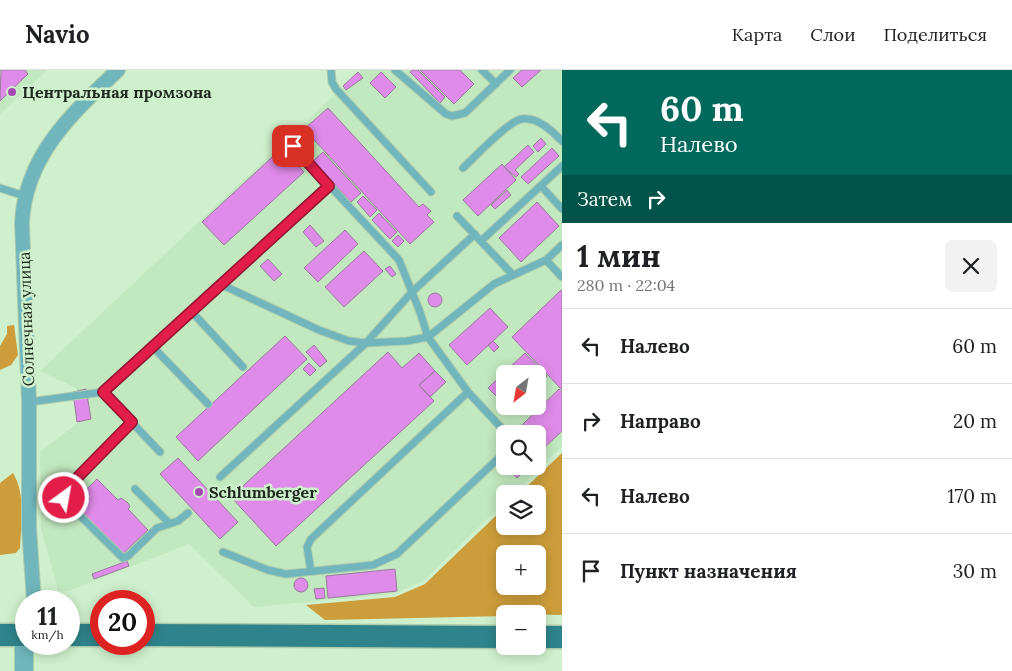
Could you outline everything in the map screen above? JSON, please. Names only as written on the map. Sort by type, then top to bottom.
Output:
[{"type":"main road","points":[[0,635],[15,635]]},
{"type":"main road","points":[[155,636],[496,636]]},
{"type":"main road","points":[[546,637],[562,637]]},
{"type":"street","name":"Солнечная улица","points":[[33,590],[29,528],[29,402],[22,223],[25,196],[36,164],[53,136],[115,71]]},
{"type":"street","points":[[24,655],[24,671]]},
{"type":"lane","points":[[331,70],[332,82],[336,89],[431,192]]},
{"type":"lane","points":[[396,70],[446,114],[452,116],[465,113],[510,70]]},
{"type":"lane","points":[[482,70],[496,84]]},
{"type":"lane","points":[[463,168],[509,125],[522,118],[530,119],[546,126],[562,141]]},
{"type":"lane","points":[[293,146],[395,255],[403,267],[428,337],[468,392],[499,425]]},
{"type":"lane","points":[[481,241],[562,166]]},
{"type":"lane","points":[[29,402],[103,392],[329,186]]},
{"type":"lane","points":[[540,186],[562,209]]},
{"type":"lane","points":[[0,188],[25,196]]},
{"type":"lane","points":[[457,216],[512,274]]},
{"type":"lane","points":[[220,478],[366,343],[412,292],[474,234]]},
{"type":"lane","points":[[220,284],[335,337],[366,343],[416,341],[428,337],[483,292],[512,274],[546,260],[562,246]]},
{"type":"lane","points":[[546,260],[562,277]]},
{"type":"lane","points":[[191,312],[243,367]]},
{"type":"lane","points":[[153,347],[208,404]]},
{"type":"lane","points":[[103,392],[160,452]]},
{"type":"lane","points":[[311,571],[307,547],[311,539],[468,392]]},
{"type":"lane","points":[[132,422],[66,489],[64,498],[121,558],[128,556],[157,528],[178,521],[188,513]]},
{"type":"lane","points":[[223,552],[277,572],[311,571],[372,565],[397,554],[496,460]]},
{"type":"lane","points":[[135,489],[169,523]]},
{"type":"shaded area","name":"Центральная промзона","points":[[0,70],[47,70],[0,114]]},
{"type":"shaded area","points":[[361,70],[562,70],[562,447],[546,462],[546,425],[496,425],[496,475],[533,475],[522,485],[496,485],[496,511],[423,581],[393,594],[254,607],[189,544],[71,590],[58,590],[41,528],[40,452],[79,422],[77,422],[73,392],[77,391],[76,388],[40,371]]},
{"type":"shaded area","points":[[14,325],[18,355],[11,365],[0,370],[0,346],[7,334],[7,326]]},
{"type":"shaded area","points":[[562,453],[562,615],[546,615],[546,605],[496,605],[496,616],[325,620],[306,605],[395,597],[425,584],[496,516],[496,535],[546,535],[546,485],[528,485],[539,475],[546,475],[546,468]]},
{"type":"shaded area","points":[[13,473],[20,491],[21,500],[20,548],[16,553],[0,555],[0,483]]},
{"type":"building","points":[[1,70],[25,70],[28,74],[0,101]]},
{"type":"building","points":[[418,70],[445,97],[440,103],[410,72]]},
{"type":"building","points":[[420,70],[460,70],[474,84],[454,104]]},
{"type":"building","points":[[522,70],[541,70],[522,87],[513,78]]},
{"type":"building","points":[[358,72],[363,78],[346,90],[343,86]]},
{"type":"building","points":[[381,72],[396,87],[385,98],[370,83]]},
{"type":"building","points":[[328,108],[419,207],[423,204],[431,211],[427,215],[434,222],[410,244],[304,129]]},
{"type":"building","points":[[541,138],[546,144],[538,152],[533,146]]},
{"type":"building","points":[[528,145],[534,152],[515,170],[519,174],[516,177],[504,167]]},
{"type":"building","points":[[282,148],[304,172],[224,245],[202,222]]},
{"type":"building","points":[[552,148],[559,156],[528,184],[521,177]]},
{"type":"building","points":[[323,152],[361,193],[351,202],[313,161]]},
{"type":"building","points":[[502,164],[516,180],[478,216],[463,200]]},
{"type":"building","points":[[507,190],[511,195],[495,209],[491,205]]},
{"type":"building","points":[[363,196],[377,210],[370,217],[357,202]]},
{"type":"building","points":[[537,202],[559,226],[521,262],[499,238]]},
{"type":"building","points":[[379,213],[397,232],[390,239],[372,220]]},
{"type":"building","points":[[310,225],[324,241],[316,247],[303,232]]},
{"type":"building","points":[[345,230],[358,244],[318,282],[304,268]]},
{"type":"building","points":[[398,235],[404,241],[398,247],[392,241]]},
{"type":"building","points":[[364,251],[383,271],[344,307],[325,287]]},
{"type":"building","points":[[268,259],[282,274],[274,281],[260,266]]},
{"type":"building","points":[[390,266],[396,274],[392,277],[385,269]]},
{"type":"building","points":[[562,291],[562,390],[546,373],[546,365],[538,365],[512,337]]},
{"type":"building","points":[[432,293],[438,293],[442,300],[438,307],[432,307],[428,303],[428,297]]},
{"type":"building","points":[[490,308],[508,327],[467,365],[449,345]]},
{"type":"building","points":[[285,336],[307,359],[198,461],[176,437]]},
{"type":"building","points":[[493,341],[499,347],[494,352],[488,345]]},
{"type":"building","points":[[314,345],[327,361],[320,367],[306,352]]},
{"type":"building","points":[[388,352],[402,368],[419,353],[435,371],[419,385],[434,401],[276,546],[231,497]]},
{"type":"building","points":[[525,353],[536,365],[512,365]]},
{"type":"building","points":[[309,363],[316,370],[310,376],[303,369]]},
{"type":"building","points":[[435,371],[446,382],[430,397],[419,385]]},
{"type":"building","points":[[496,380],[496,396],[488,388]]},
{"type":"building","points":[[86,389],[91,419],[77,422],[73,392]]},
{"type":"building","points":[[559,389],[562,392],[562,431],[546,446],[546,425],[522,425],[532,415],[546,415],[546,402]]},
{"type":"building","points":[[178,458],[238,522],[220,539],[160,474]]},
{"type":"building","points":[[97,479],[118,500],[121,498],[128,503],[130,507],[128,509],[148,530],[123,554],[72,503]]},
{"type":"building","points":[[127,561],[129,566],[94,579],[92,574]]},
{"type":"building","points":[[395,569],[397,591],[328,598],[326,576]]},
{"type":"building","points":[[298,578],[304,578],[308,585],[304,592],[298,592],[294,588],[294,582]]},
{"type":"building","points":[[324,588],[325,598],[316,599],[314,589]]},
{"type":"place","name":"Центральная промзона","points":[[12,92]]},
{"type":"place","name":"Schlumberger","points":[[199,492]]},
{"type":"route","points":[[64,498],[66,489],[132,422],[103,392],[329,186],[293,146]]}]
